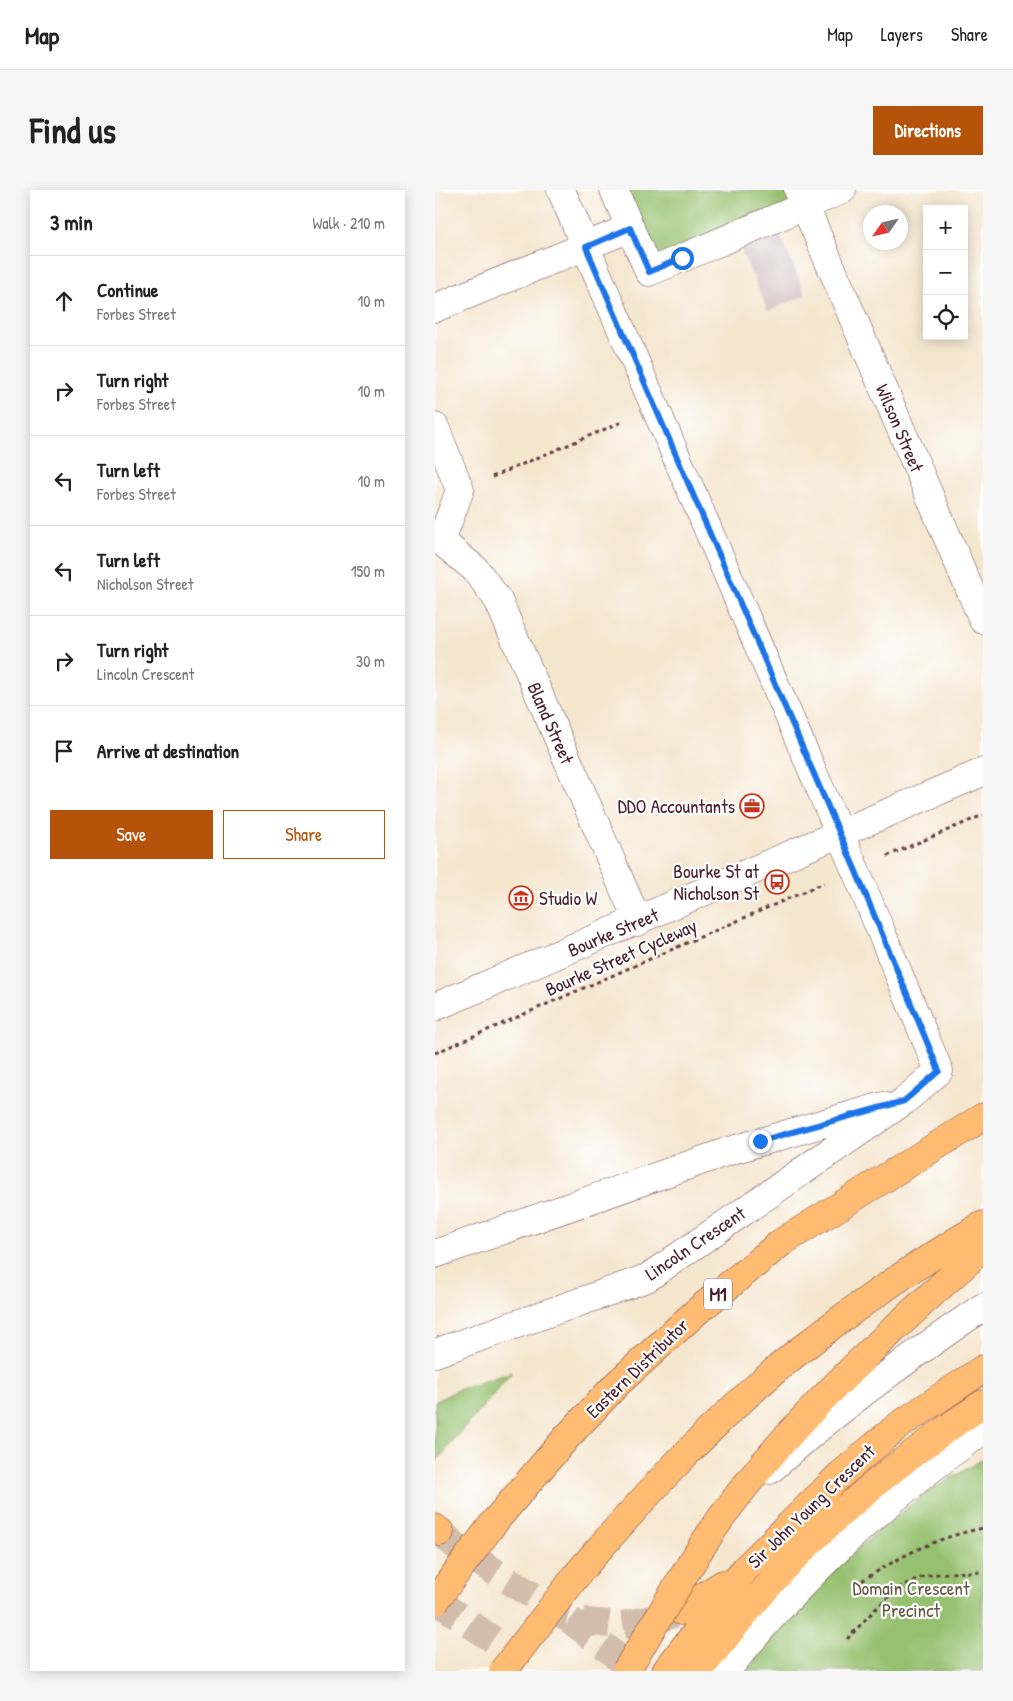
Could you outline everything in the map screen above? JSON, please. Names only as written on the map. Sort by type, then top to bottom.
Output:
[{"type":"main road","name":"Eastern Distributor","points":[[435,1601],[495,1521],[567,1437],[617,1384],[695,1313],[782,1242],[983,1117]]},
{"type":"main road","points":[[503,1671],[579,1571],[682,1459],[741,1402],[798,1352],[865,1301],[983,1225]]},
{"type":"main road","points":[[626,1671],[692,1562],[735,1502],[822,1399],[983,1248]]},
{"type":"main road","name":"Sir John Young Crescent","points":[[666,1671],[746,1568],[807,1506],[866,1451],[898,1426],[983,1369]]},
{"type":"main road","points":[[698,1671],[764,1590],[827,1525],[888,1473],[983,1404]]},
{"type":"main road","points":[[681,1611],[746,1568]]},
{"type":"street","points":[[561,190],[838,834],[855,869]]},
{"type":"street","points":[[614,190],[649,272],[801,198],[843,190]]},
{"type":"street","name":"Wilson Street","points":[[801,198],[983,620]]},
{"type":"street","points":[[435,308],[630,228]]},
{"type":"street","points":[[435,427],[461,490]]},
{"type":"street","name":"Bland Street","points":[[461,490],[441,541],[476,570],[498,600],[638,922]]},
{"type":"street","name":"Bourke Street","points":[[435,1007],[638,922],[983,772]]},
{"type":"street","name":"Lincoln Crescent","points":[[435,1352],[647,1278],[904,1101],[939,1071],[855,869]]},
{"type":"street","name":"Lincoln Crescent","points":[[435,1254],[729,1151],[904,1101]]},
{"type":"street","points":[[735,1502],[793,1449],[839,1412],[904,1362],[983,1307]]},
{"type":"street","points":[[726,1671],[773,1613],[843,1543],[909,1484],[983,1430]]},
{"type":"path","points":[[461,490],[655,408]]},
{"type":"path","name":"Bourke Street Cycleway","points":[[435,1053],[983,815]]},
{"type":"path","points":[[847,1589],[905,1553],[953,1534],[983,1528]]},
{"type":"path","points":[[847,1639],[885,1600],[911,1582],[944,1573],[983,1572]]},
{"type":"shaded area","points":[[778,231],[806,295],[768,311],[740,247]]},
{"type":"green space","points":[[608,190],[853,190],[647,279]]},
{"type":"green space","points":[[512,1372],[435,1463],[435,1402],[457,1390]]},
{"type":"green space","name":"Domain Crescent Precinct","points":[[983,1459],[983,1671],[747,1671],[801,1603],[864,1543],[918,1499]]},
{"type":"tunnel","points":[[440,1532],[462,1551],[565,1616],[588,1622],[623,1625],[675,1614]]},
{"type":"tunnel","points":[[435,1600],[539,1671]]},
{"type":"tunnel","points":[[570,1620],[612,1652],[629,1671]]},
{"type":"place","name":"DDO Accountants","points":[[752,806]]},
{"type":"place","name":"Bourke St at Nicholson St","points":[[777,882]]},
{"type":"place","name":"Studio W","points":[[521,898]]},
{"type":"route","points":[[682,258],[649,272],[630,228],[586,247],[855,869],[939,1071],[904,1101],[760,1141]]}]
